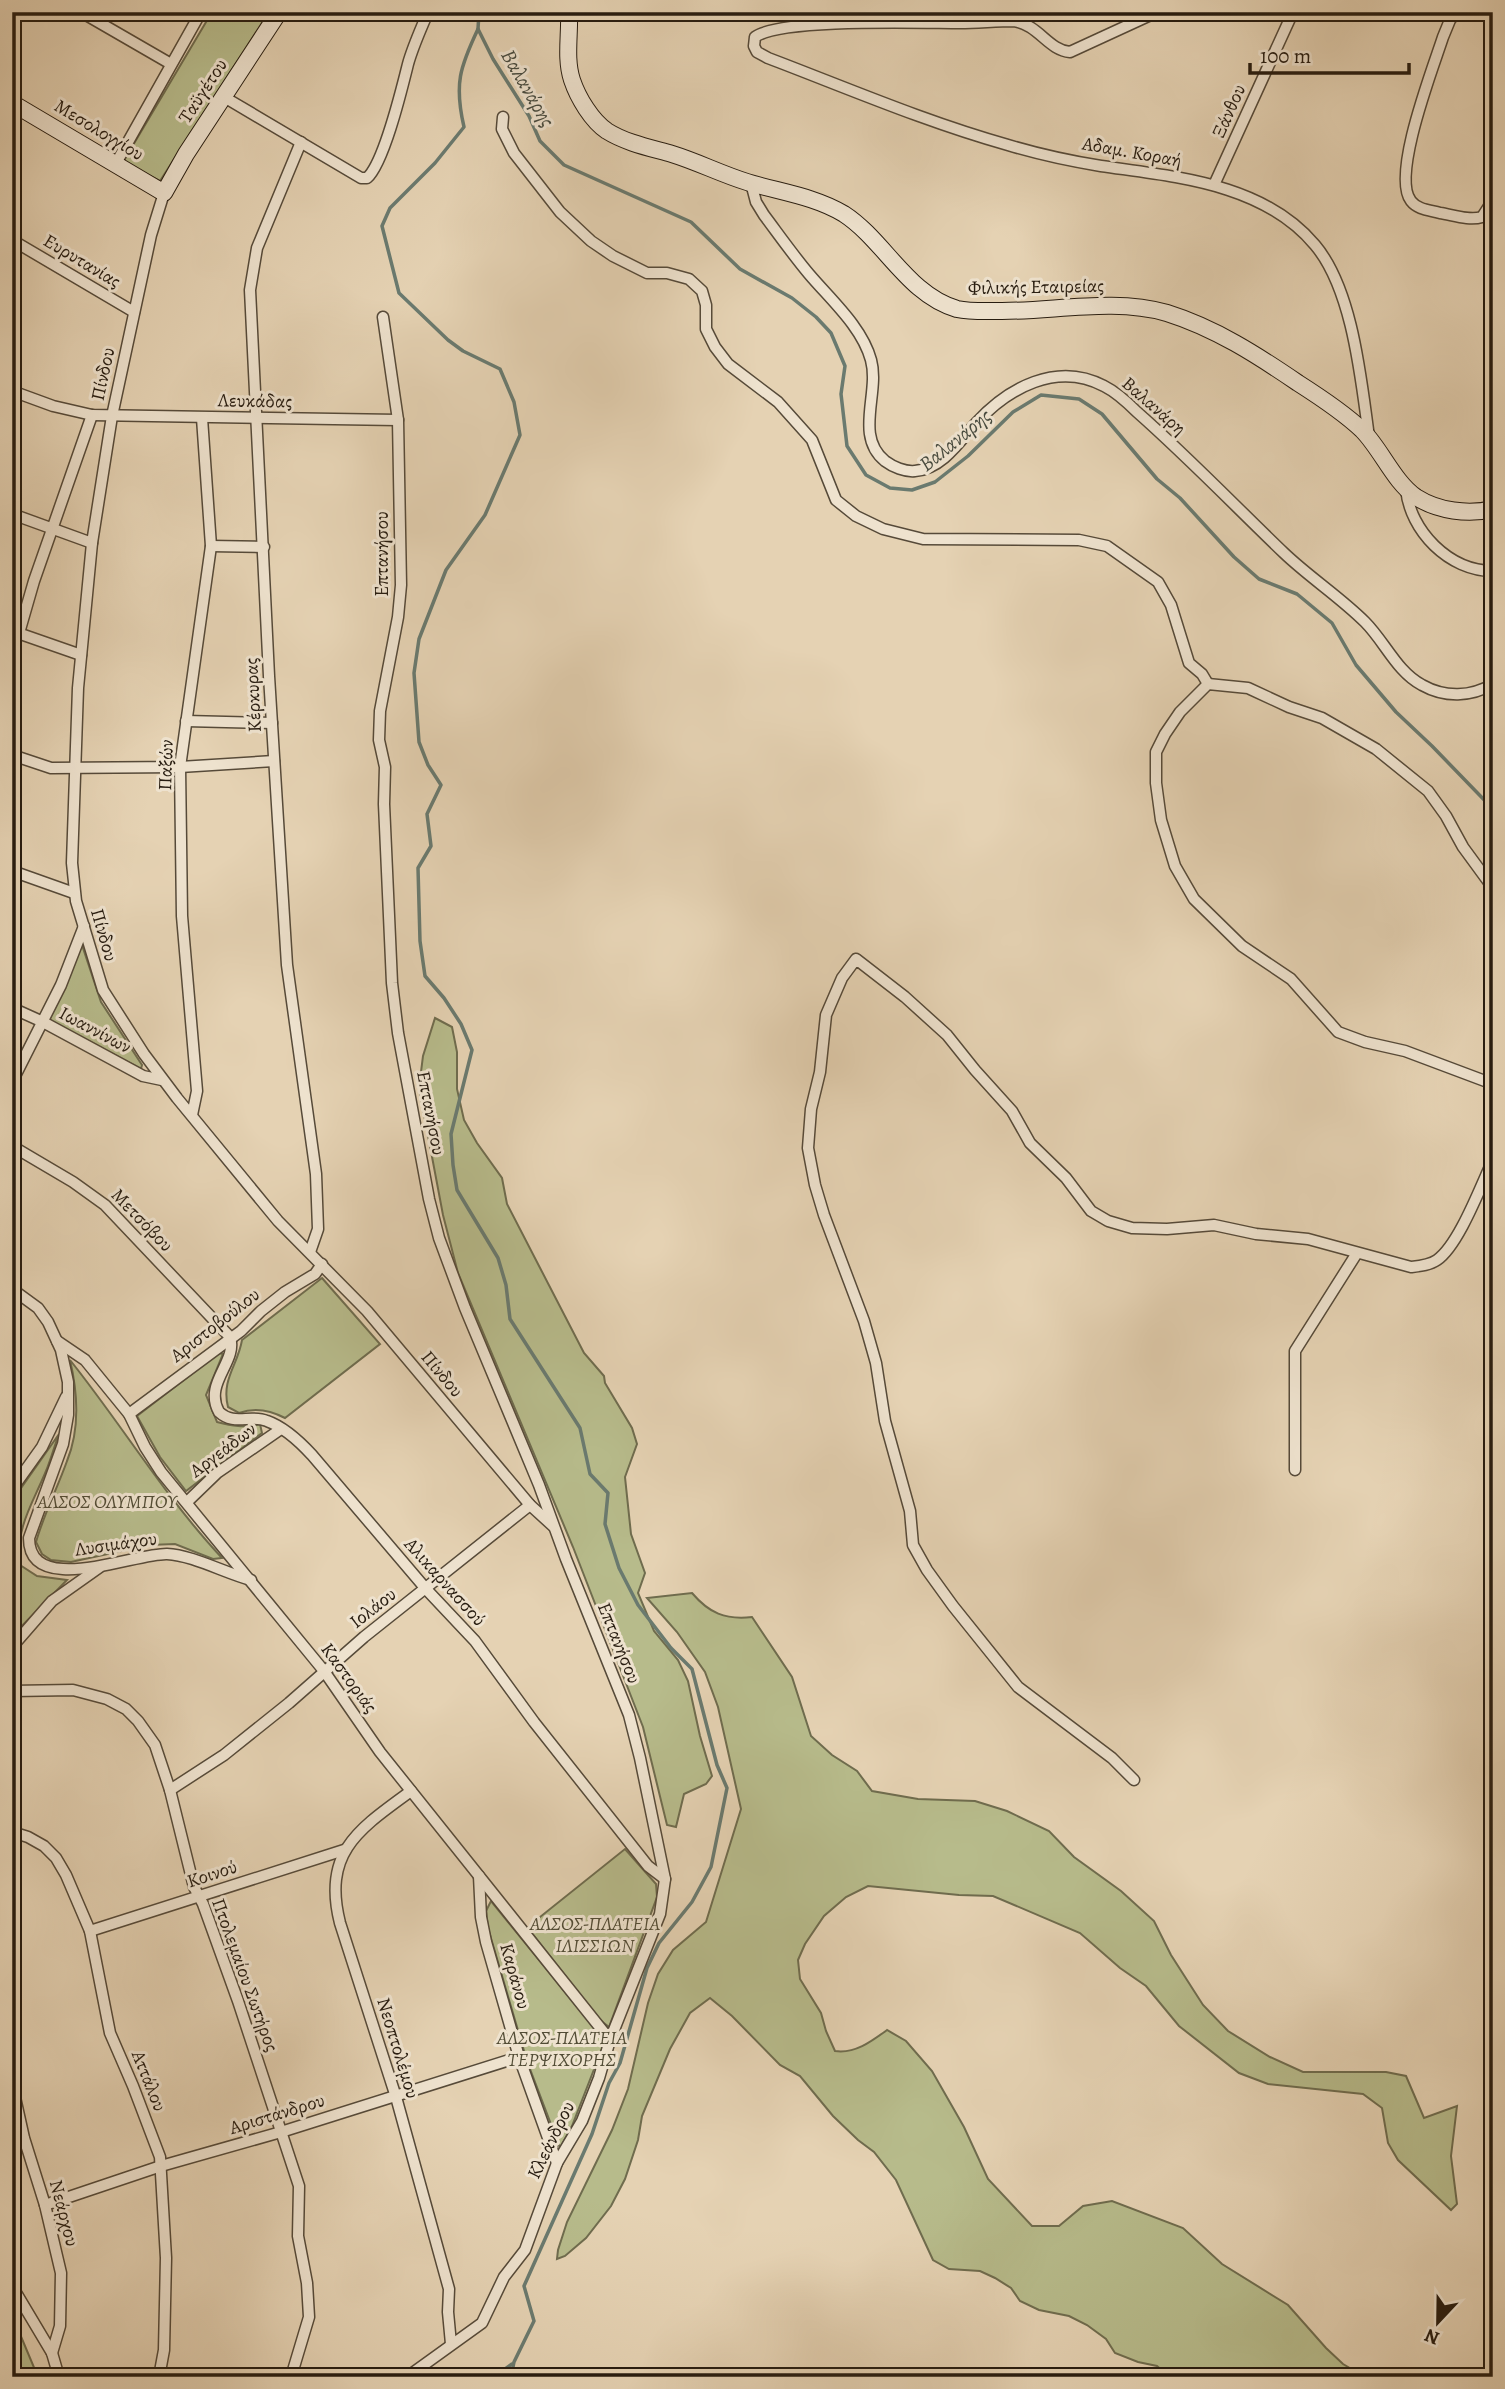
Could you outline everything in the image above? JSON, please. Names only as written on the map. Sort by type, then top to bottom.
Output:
[{"type":"main road","name":"Ταϋγέτου","points":[[164,193],[186,154],[279,12]]},
{"type":"main road","name":"Φιλικής Εταιρείας","points":[[569,12],[571,76],[575,89],[597,123],[620,137],[751,183],[803,196],[844,214],[923,289],[957,309],[1025,311],[1137,307],[1164,312],[1198,324],[1247,350],[1345,415],[1369,437],[1406,489],[1423,500],[1446,509],[1477,512],[1493,509]]},
{"type":"main road","name":"Μεσολογγίου","points":[[12,103],[164,193]]},
{"type":"street","points":[[81,12],[171,64]]},
{"type":"street","points":[[115,164],[201,12]]},
{"type":"street","points":[[225,97],[361,178],[370,176],[401,99],[409,63],[428,12]]},
{"type":"street","name":"Αδαμ. Κοραή","points":[[1157,12],[1070,52],[1057,48],[1032,26],[1014,21],[791,27],[755,37],[755,50],[768,58],[984,138],[1058,158],[1214,185],[1258,200],[1282,215],[1299,228],[1323,256],[1335,279],[1359,365],[1369,437]]},
{"type":"street","name":"Ξάνθου","points":[[1214,185],[1293,12]]},
{"type":"street","points":[[1456,12],[1443,37],[1410,143],[1404,175],[1405,188],[1409,200],[1417,207],[1466,218],[1482,217],[1493,201]]},
{"type":"street","points":[[503,117],[502,129],[514,153],[560,212],[591,241],[613,256],[647,273],[667,273],[689,279],[702,291],[706,305],[706,329],[715,348],[728,364],[779,402],[812,440],[836,500],[856,516],[883,529],[923,538],[1079,540],[1107,547],[1158,582],[1171,605],[1189,663],[1209,684],[1248,688],[1322,719],[1376,749],[1429,791],[1463,847],[1493,888]]},
{"type":"street","name":"Κέρκυρας","points":[[301,142],[263,231],[253,266],[250,304],[287,965],[316,1174],[318,1229],[310,1252]]},
{"type":"street","name":"Βαλανάρη","points":[[751,183],[756,202],[764,215],[865,344],[873,373],[870,438],[875,450],[886,462],[907,471],[928,468],[947,455],[991,408],[1014,390],[1058,377],[1075,376],[1088,379],[1116,394],[1158,430],[1285,554],[1366,623],[1403,669],[1418,683],[1435,691],[1458,694],[1477,692],[1493,684]]},
{"type":"street","name":"Πίνδου","points":[[164,193],[151,235],[112,416],[92,543],[81,655],[72,853],[74,893],[103,990],[162,1080],[278,1221],[367,1311],[530,1505],[555,1528]]},
{"type":"street","name":"Ευρυτανίας","points":[[12,240],[134,312]]},
{"type":"street","name":"Επτανήσου","points":[[383,317],[398,419],[401,585],[398,617],[380,711],[379,740],[385,767],[384,804],[396,1025],[429,1199],[441,1246],[629,1715],[665,1879]]},
{"type":"street","name":"Λευκάδας","points":[[12,391],[53,406],[92,415],[398,419]]},
{"type":"street","points":[[81,655],[16,632],[92,415]]},
{"type":"street","name":"Παξών","points":[[192,1115],[197,1091],[182,916],[180,767],[211,546],[202,418]]},
{"type":"street","points":[[1406,489],[1407,500],[1417,522],[1431,542],[1464,566],[1493,571]]},
{"type":"street","points":[[12,514],[92,543]]},
{"type":"street","points":[[211,546],[264,547]]},
{"type":"street","points":[[1209,684],[1180,712],[1156,752],[1156,783],[1161,820],[1175,866],[1194,899],[1242,946],[1291,979],[1338,1032],[1364,1042],[1405,1051],[1493,1084]]},
{"type":"street","points":[[186,721],[272,723]]},
{"type":"street","points":[[12,755],[51,768],[180,767],[274,761]]},
{"type":"street","points":[[12,871],[74,893]]},
{"type":"street","points":[[12,1082],[61,985],[84,926]]},
{"type":"street","points":[[1135,1780],[1112,1758],[1018,1687],[953,1606],[913,1545],[910,1511],[885,1421],[876,1363],[864,1321],[821,1205],[808,1149],[811,1109],[820,1072],[827,1015],[842,978],[856,959],[930,1020],[947,1035],[1012,1111],[1030,1143],[1066,1178],[1091,1211],[1108,1221],[1132,1228],[1167,1229],[1214,1225],[1256,1234],[1308,1239],[1411,1267],[1437,1260],[1450,1248],[1493,1160]]},
{"type":"street","name":"Ιωαννίνων","points":[[12,1008],[142,1076],[162,1080]]},
{"type":"street","name":"Μετσόβου","points":[[12,1146],[73,1182],[105,1205],[230,1337]]},
{"type":"street","points":[[1296,1470],[1295,1352],[1357,1253]]},
{"type":"street","name":"Αριστοβούλου","points":[[129,1414],[230,1337],[242,1331],[261,1311],[314,1274],[322,1264]]},
{"type":"street","name":"Καστοριάς","points":[[12,1289],[38,1308],[48,1322],[67,1371],[68,1391]]},
{"type":"street","name":"Αλικαρνασσού","points":[[230,1337],[232,1349],[215,1391],[217,1408],[231,1420],[261,1419],[281,1429],[321,1464],[426,1589],[475,1641],[534,1722],[648,1866],[665,1879]]},
{"type":"street","name":"Καστοριάς","points":[[57,1341],[85,1360],[129,1414],[151,1457],[324,1671],[380,1752],[610,2040]]},
{"type":"street","points":[[12,1489],[45,1441],[68,1391]]},
{"type":"street","name":"Λυσιμάχου","points":[[68,1391],[68,1415],[63,1444],[30,1531],[30,1550],[35,1560],[47,1566],[68,1569],[166,1554],[186,1557],[251,1580]]},
{"type":"street","name":"Αργεάδων","points":[[187,1502],[217,1473],[281,1429]]},
{"type":"street","name":"Ιολάου","points":[[170,1790],[224,1755],[530,1505]]},
{"type":"street","points":[[12,1647],[52,1601],[101,1566]]},
{"type":"street","name":"Πτολεμαίου Σωτήρος","points":[[12,1690],[73,1690],[93,1694],[121,1705],[138,1721],[155,1745],[170,1790],[194,1887],[238,2001],[299,2186],[298,2236],[307,2283],[309,2317],[291,2377]]},
{"type":"street","name":"Νεοπτολέμου","points":[[411,1791],[360,1829],[344,1850],[336,1876],[337,1909],[395,2096],[449,2289],[448,2312],[452,2344]]},
{"type":"street","name":"Αττάλου","points":[[12,1832],[35,1840],[56,1858],[66,1875],[90,1931],[110,2033],[133,2085],[161,2166],[166,2258],[164,2350],[159,2377]]},
{"type":"street","name":"Κοινού","points":[[90,1931],[344,1850]]},
{"type":"street","name":"Καράνου","points":[[479,1876],[481,1917],[519,2057],[557,2163]]},
{"type":"street","name":"Κλεάνδρου","points":[[407,2377],[482,2323],[504,2277],[527,2246],[557,2163],[582,2121],[610,2040],[660,1914],[665,1879]]},
{"type":"street","name":"Αριστάνδρου","points":[[45,2205],[161,2166],[281,2132],[519,2057]]},
{"type":"street","name":"Νεάρχου","points":[[12,2084],[61,2273],[60,2326],[52,2353]]},
{"type":"street","points":[[12,2286],[52,2353],[59,2377]]},
{"type":"green space","points":[[212,12],[269,12],[160,181],[123,162]]},
{"type":"green space","points":[[82,945],[101,1002],[142,1065],[141,1069],[49,1020]]},
{"type":"green space","points":[[435,1018],[452,1027],[457,1052],[457,1089],[464,1120],[502,1178],[507,1204],[584,1353],[604,1376],[605,1383],[632,1428],[637,1444],[625,1477],[631,1534],[645,1573],[638,1593],[654,1631],[678,1660],[688,1681],[712,1776],[706,1784],[684,1794],[676,1827],[667,1825],[643,1727],[573,1547],[458,1273],[443,1215],[419,1088],[423,1056]]},
{"type":"green space","points":[[322,1278],[380,1344],[285,1418],[262,1410],[239,1413],[228,1407],[228,1380],[242,1340]]},
{"type":"green space","name":"ΑΛΣΟΣ ΟΛΥΜΠΟΥ","points":[[219,1353],[223,1354],[206,1395],[217,1422],[238,1426],[260,1424],[262,1433],[186,1491],[160,1457],[137,1416]]},
{"type":"green space","name":"ΑΛΣΟΣ ΟΛΥΜΠΟΥ","points":[[70,1360],[163,1486],[222,1558],[213,1559],[175,1544],[149,1545],[71,1562],[51,1560],[42,1554],[36,1542],[67,1461],[76,1424],[75,1386]]},
{"type":"green space","name":"ΑΛΣΟΣ ΟΛΥΜΠΟΥ","points":[[59,1434],[26,1516],[19,1552],[20,1565],[37,1576],[67,1580],[12,1636],[12,1501]]},
{"type":"green space","points":[[692,1593],[718,1614],[752,1617],[792,1677],[811,1736],[832,1755],[857,1771],[872,1791],[918,1799],[975,1801],[1007,1811],[1049,1831],[1074,1857],[1121,1891],[1154,1921],[1171,1955],[1203,2005],[1228,2031],[1270,2057],[1303,2072],[1386,2072],[1406,2076],[1424,2118],[1457,2106],[1451,2156],[1457,2204],[1451,2210],[1398,2160],[1388,2143],[1382,2108],[1363,2094],[1268,2084],[1239,2073],[1179,2026],[1146,1986],[1120,1968],[1080,1933],[993,1896],[868,1886],[846,1897],[824,1916],[805,1944],[798,1960],[800,1979],[821,2013],[835,2051],[856,2049],[887,2030],[906,2041],[932,2071],[964,2127],[988,2179],[1032,2226],[1059,2226],[1083,2206],[1112,2201],[1183,2228],[1222,2264],[1288,2305],[1343,2364],[1365,2377],[1169,2377],[1157,2366],[1115,2353],[1106,2339],[1087,2325],[1069,2316],[1039,2310],[1020,2301],[1011,2288],[995,2278],[980,2271],[949,2269],[933,2260],[896,2180],[874,2152],[833,2116],[800,2076],[780,2065],[732,2016],[710,1998],[690,2013],[670,2049],[642,2116],[638,2140],[625,2179],[611,2206],[586,2238],[565,2256],[557,2259],[567,2222],[612,2130],[628,2089],[648,2003],[658,1974],[673,1950],[706,1922],[741,1809],[718,1707],[705,1672],[677,1632],[647,1598]]},
{"type":"green space","name":"ΑΛΣΟΣ-ΠΛΑΤΕΙΑ ΙΛΙΣΣΙΩΝ","points":[[625,1849],[656,1884],[657,1897],[609,2027],[600,2020],[531,1932],[535,1921]]},
{"type":"green space","name":"ΑΛΣΟΣ-ΠΛΑΤΕΙΑ ΤΕΡΨΙΧΟΡΗΣ","points":[[491,1901],[605,2041],[572,2126],[560,2148],[527,2061],[488,1928],[486,1911]]},
{"type":"green space","points":[[12,2315],[38,2377],[12,2377]]},
{"type":"waterway","name":"Βαλανάρης","points":[[479,12],[478,29],[493,59],[529,116],[540,141],[564,165],[691,222],[740,269],[792,298],[831,333],[845,366],[841,394],[847,446],[866,475],[890,488],[912,490],[935,482],[968,456],[1013,412],[1041,395],[1079,399],[1102,414],[1157,479],[1180,498],[1234,557],[1259,579],[1297,594],[1332,623],[1356,665],[1396,712],[1493,809]]},
{"type":"waterway","points":[[478,29],[463,65],[459,87],[464,127],[435,163],[390,208],[382,226],[399,293],[448,340],[463,351],[500,369],[514,402],[520,435],[485,515],[446,570],[419,639],[414,673],[419,742],[428,765],[441,785],[427,814],[431,846],[418,868],[420,941],[425,976],[461,1024],[472,1050],[451,1134],[457,1190],[498,1258],[506,1285],[510,1319],[580,1428],[590,1474],[608,1493],[605,1524],[619,1568],[638,1605],[671,1648],[692,1669],[717,1765],[727,1788],[711,1867],[692,1902],[659,1943],[647,1968],[620,2063],[609,2083],[592,2134],[524,2286],[534,2321],[514,2362],[511,2377]]},
{"type":"waterway","points":[[494,2377],[512,2364]]}]
